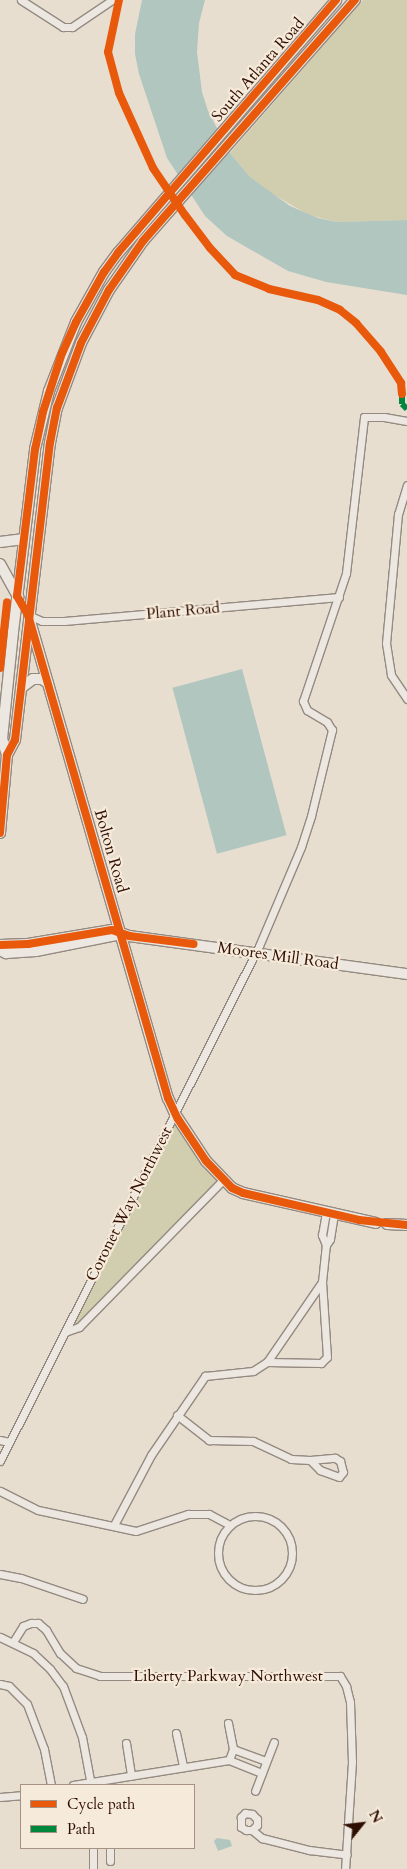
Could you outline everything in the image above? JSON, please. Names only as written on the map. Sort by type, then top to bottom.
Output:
[{"type":"main road","name":"South Atlanta Road","points":[[7,755],[2,739],[35,449],[43,412],[62,354],[92,292],[118,253],[336,0]]},
{"type":"main road","name":"South Atlanta Road","points":[[7,755],[15,740],[28,615],[50,443],[57,408],[81,343],[109,290],[128,260],[202,171],[355,0]]},
{"type":"main road","points":[[0,542],[24,539]]},
{"type":"main road","name":"Bolton Road","points":[[0,564],[28,615],[168,1098],[175,1114],[198,1151],[232,1188],[243,1193],[376,1223]]},
{"type":"main road","points":[[21,688],[29,680],[38,678],[48,683]]},
{"type":"main road","points":[[0,833],[2,791],[7,755]]},
{"type":"main road","name":"Moores Mill Road","points":[[0,945],[28,944],[112,930],[120,934],[407,974]]},
{"type":"main road","name":"Moores Mill Road","points":[[0,950],[6,953],[36,950],[97,940],[120,934]]},
{"type":"main road","points":[[387,1224],[407,1225]]},
{"type":"street","points":[[21,0],[63,26],[72,27],[112,0]]},
{"type":"street","name":"Coronet Way Northwest","points":[[0,1461],[256,953],[301,847],[332,730],[327,722],[307,710],[303,701],[346,573],[360,433],[364,417],[384,417],[407,421]]},
{"type":"street","points":[[407,485],[398,514],[386,643],[392,675],[407,699]]},
{"type":"street","name":"Plant Road","points":[[28,615],[42,621],[64,621],[339,597]]},
{"type":"street","points":[[65,1332],[79,1327],[223,1180]]},
{"type":"street","points":[[267,1362],[321,1363],[327,1357],[322,1282],[326,1245],[330,1239],[330,1214]]},
{"type":"street","points":[[114,1525],[151,1455],[176,1415],[204,1376],[253,1371],[267,1362],[322,1282]]},
{"type":"street","points":[[176,1415],[209,1440],[253,1441],[291,1458],[310,1460]]},
{"type":"street","points":[[0,1440],[9,1442]]},
{"type":"street","points":[[0,1491],[38,1510],[136,1531],[188,1514],[209,1514],[230,1525]]},
{"type":"street","points":[[258,1516],[272,1520],[284,1530],[291,1543],[292,1558],[287,1572],[278,1583],[265,1589],[251,1590],[237,1586],[226,1577],[219,1565],[217,1550],[221,1537],[230,1525],[243,1518],[258,1516]]},
{"type":"street","points":[[0,1574],[21,1578],[83,1599]]},
{"type":"street","name":"Liberty Parkway Northwest","points":[[13,1642],[23,1626],[38,1623],[46,1630],[60,1653],[76,1668],[100,1676],[340,1676],[346,1686],[350,1702],[352,1762],[345,1869]]},
{"type":"street","points":[[0,1637],[13,1642],[42,1661],[63,1686],[82,1737],[91,1783],[229,1760],[262,1773]]},
{"type":"street","points":[[0,1684],[9,1686],[27,1704],[44,1749],[51,1784]]},
{"type":"street","points":[[228,1723],[233,1749],[229,1760]]},
{"type":"street","points":[[176,1733],[183,1767]]},
{"type":"street","points":[[126,1742],[131,1776]]},
{"type":"street","points":[[255,1791],[274,1742]]},
{"type":"street","points":[[233,1749],[266,1761]]},
{"type":"street","points":[[0,1797],[20,1795]]},
{"type":"street","points":[[252,1830],[262,1838],[310,1850],[347,1855]]},
{"type":"street","points":[[93,1849],[93,1869]]},
{"type":"street","points":[[110,1849],[110,1861]]},
{"type":"shaded area","points":[[142,0],[205,0],[199,23],[197,52],[202,92],[208,111],[230,153],[250,177],[290,206],[318,218],[337,222],[407,220],[407,295],[326,282],[288,271],[227,236],[205,216],[167,158],[139,74],[135,54],[135,34]]},
{"type":"shaded area","points":[[363,0],[407,0],[407,220],[337,222],[309,215],[266,190],[250,177],[230,153]]},
{"type":"shaded area","points":[[242,669],[287,835],[217,854],[172,688]]},
{"type":"shaded area","points":[[175,1114],[223,1180],[70,1332]]},
{"type":"shaded area","points":[[217,1838],[230,1840],[232,1846],[218,1851],[214,1841]]},
{"type":"marked path","points":[[402,394],[402,404],[407,409]]},
{"type":"cycle path","points":[[119,0],[108,52],[119,93],[153,168],[185,215],[210,248],[235,275],[269,289],[318,300],[340,310],[356,323],[381,352],[401,383],[402,394]]},
{"type":"cycle path","points":[[336,0],[118,253],[104,272],[76,322],[62,353],[43,412],[35,449],[17,596],[28,615],[168,1098],[178,1119],[206,1161],[232,1188],[243,1193],[359,1220],[407,1225]]},
{"type":"cycle path","points":[[0,833],[7,755],[15,740],[50,443],[57,408],[81,343],[109,290],[143,241],[355,0]]},
{"type":"cycle path","points":[[0,668],[7,602]]},
{"type":"cycle path","points":[[0,945],[28,944],[112,930],[129,936],[194,944]]}]
